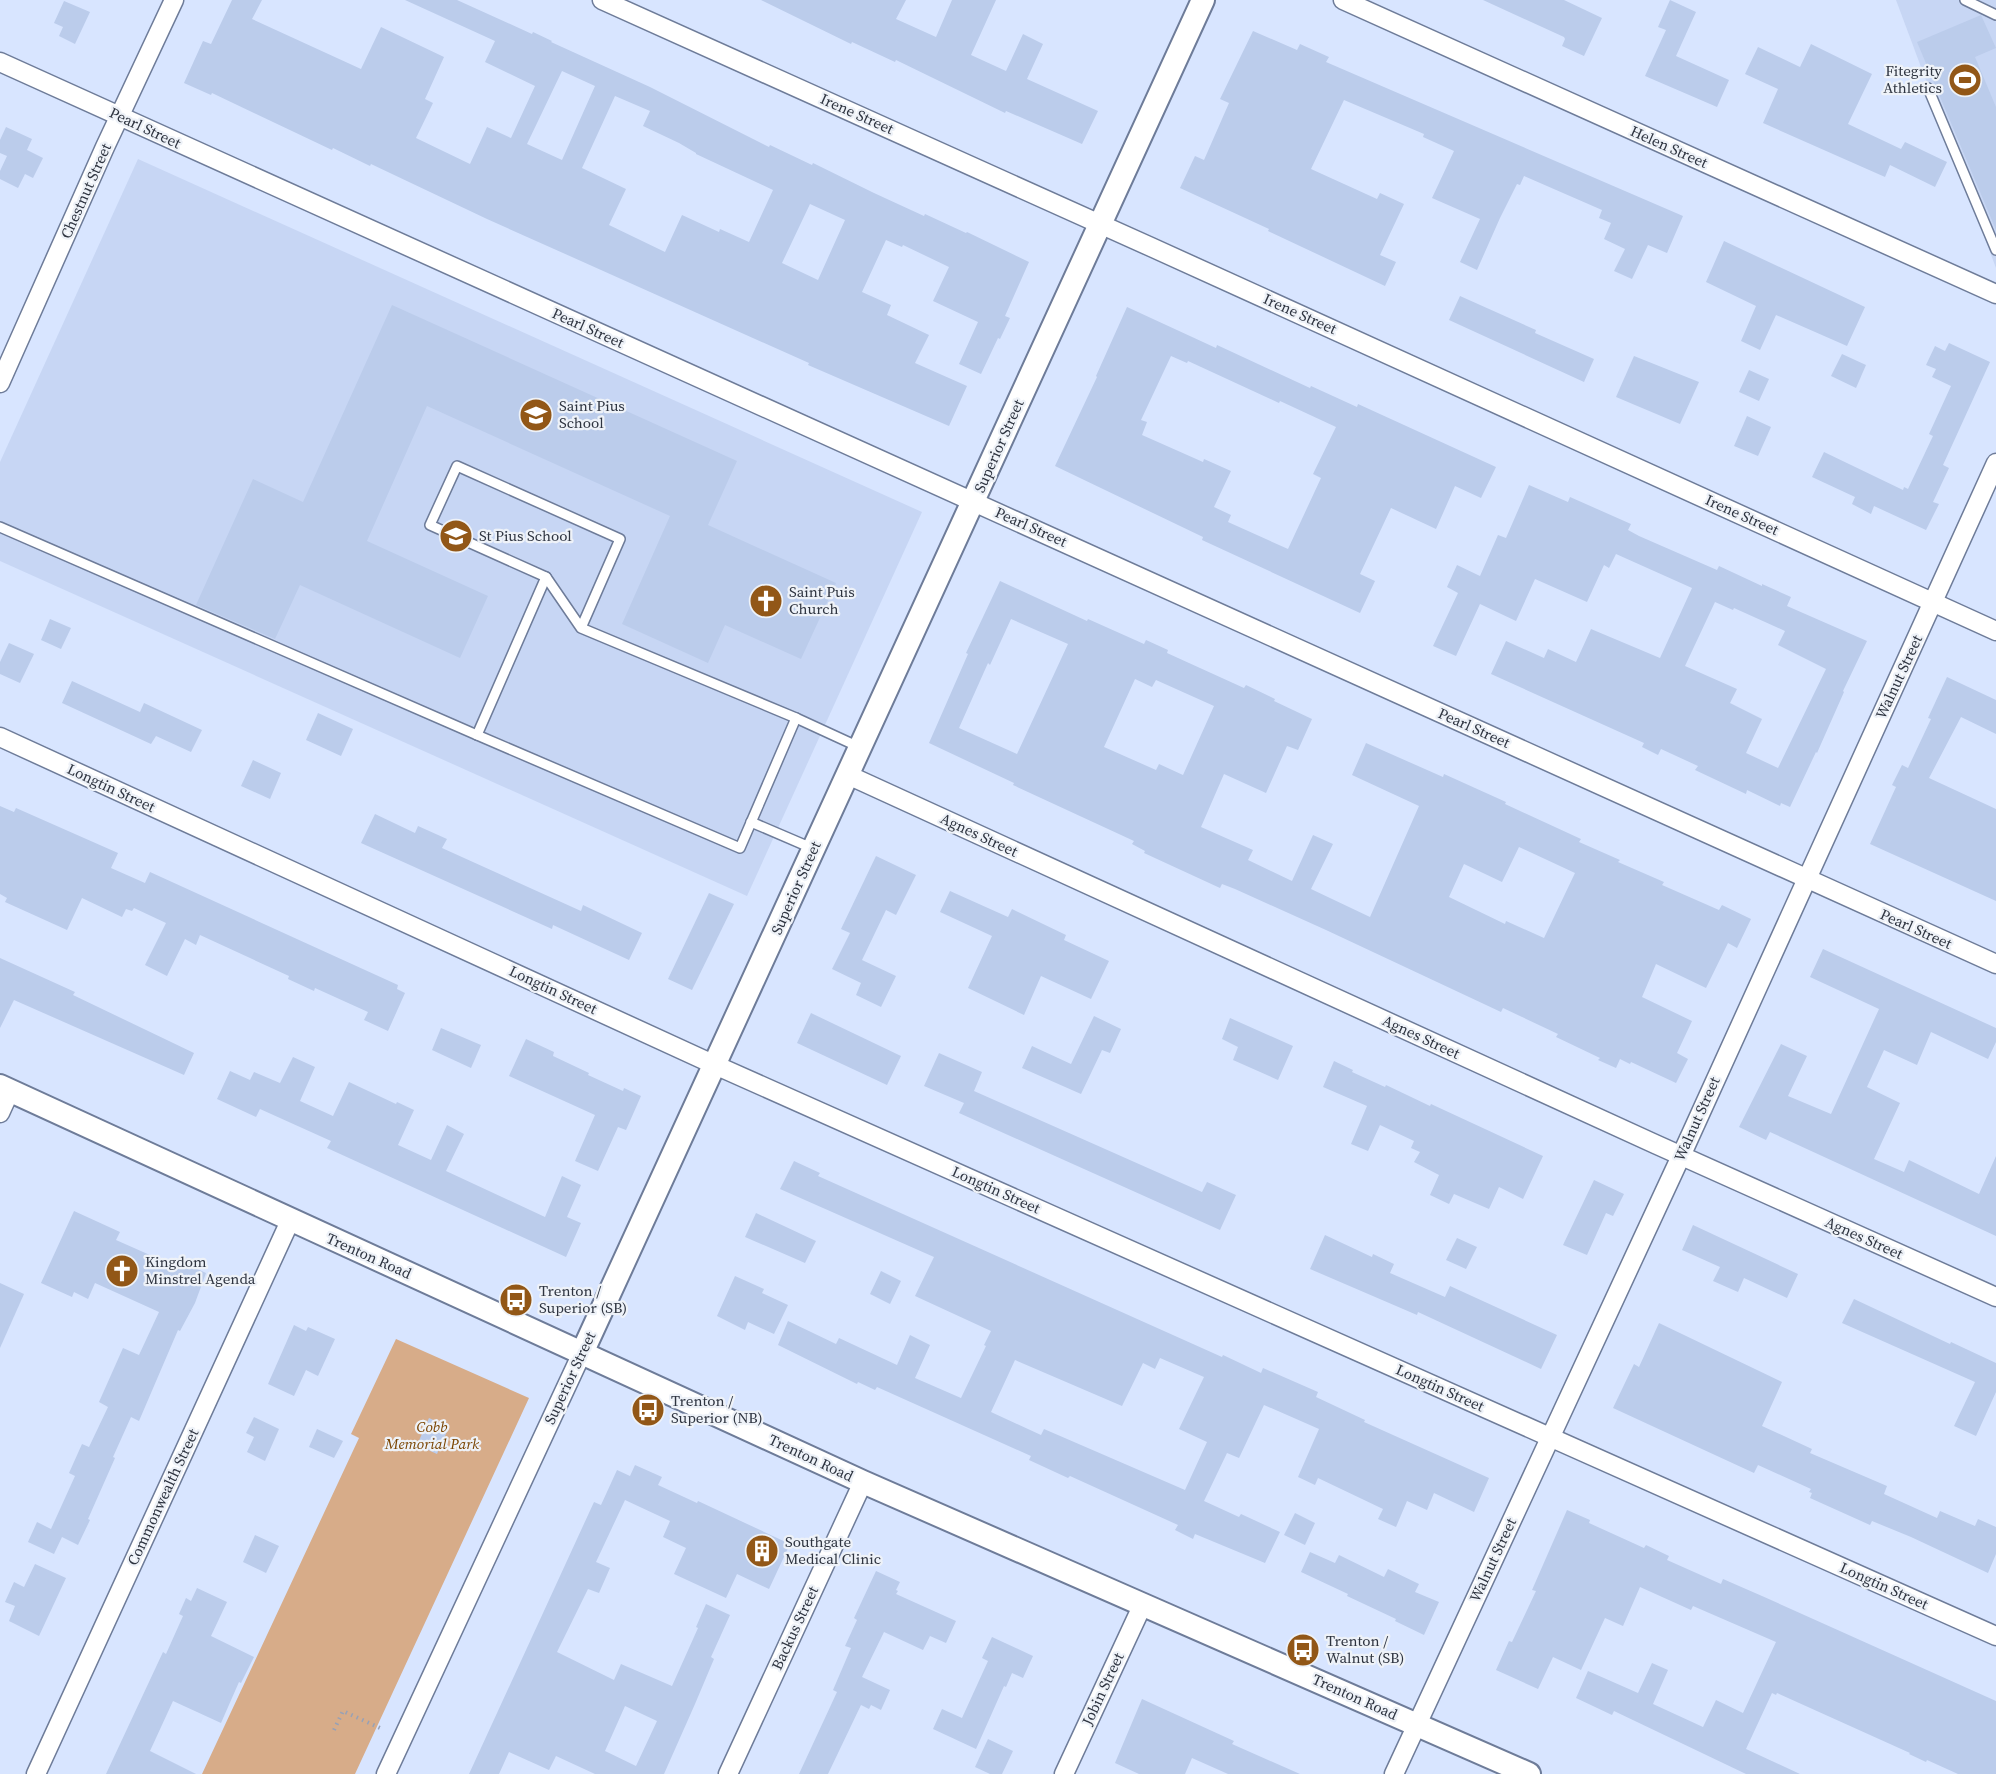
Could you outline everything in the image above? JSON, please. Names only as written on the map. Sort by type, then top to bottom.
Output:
[{"type":"street","name":"Chestnut Street","points":[[0,383],[174,0]]},
{"type":"street","name":"Irene Street","points":[[602,0],[1996,631]]},
{"type":"street","name":"Superior Street","points":[[386,1774],[715,1065],[1203,0]]},
{"type":"street","name":"Helen Street","points":[[1343,0],[1996,294]]},
{"type":"street","name":"Pearl Street","points":[[0,62],[1996,964]]},
{"type":"street","name":"Walnut Street","points":[[1394,1774],[1681,1156],[1996,463]]},
{"type":"street","name":"Longtin Street","points":[[0,737],[715,1065],[1996,1636]]},
{"type":"street","name":"Agnes Street","points":[[848,775],[1681,1156],[1996,1297]]},
{"type":"street","name":"Trenton Road","points":[[5,1089],[863,1482],[1529,1774]]},
{"type":"street","points":[[0,1113],[5,1089]]},
{"type":"street","name":"Commonwealth Street","points":[[36,1774],[290,1221]]},
{"type":"street","name":"Backus Street","points":[[728,1774],[863,1482]]},
{"type":"street","name":"Jobin Street","points":[[1064,1774],[1143,1604]]},
{"type":"lane","points":[[1965,0],[1996,15]]},
{"type":"lane","points":[[1928,88],[1996,250]]},
{"type":"lane","points":[[580,628],[620,538],[457,466],[430,525],[546,577],[580,628],[796,718],[860,748]]},
{"type":"lane","points":[[0,527],[740,848],[796,718]]},
{"type":"lane","points":[[477,735],[546,577]]},
{"type":"lane","points":[[751,822],[814,849]]},
{"type":"path","points":[[334,1730],[343,1711],[380,1728]]},
{"type":"shaded area","points":[[1896,0],[1996,0],[1996,268]]},
{"type":"shaded area","name":"St Pius School","points":[[138,159],[922,512],[747,896],[0,561],[0,462]]},
{"type":"green space","name":"Cobb Memorial Park","points":[[396,1339],[529,1398],[355,1774],[202,1774],[359,1438],[351,1434]]},
{"type":"building","points":[[232,0],[262,0],[252,19],[361,69],[381,27],[444,57],[425,99],[433,103],[416,138],[470,164],[487,127],[511,138],[535,86],[485,62],[495,41],[405,0],[457,0],[532,34],[533,32],[650,87],[769,147],[770,145],[812,165],[813,163],[924,216],[925,214],[967,232],[1029,262],[1005,316],[1010,318],[981,374],[959,364],[978,322],[933,301],[949,267],[903,245],[902,247],[886,240],[862,292],[891,305],[887,315],[929,335],[915,363],[967,386],[949,426],[808,365],[809,363],[487,219],[371,164],[370,166],[333,148],[332,150],[212,93],[211,95],[184,83],[203,41],[211,44]],"holes":[[[562,71],[595,86],[562,160],[527,144]],[[615,96],[650,111],[643,126],[773,190],[749,242],[720,229],[719,232],[682,215],[665,252],[609,225],[626,189],[582,168]],[[810,204],[845,220],[818,280],[782,263]]]},
{"type":"building","points":[[761,0],[906,0],[896,19],[936,37],[952,0],[996,0],[971,55],[1006,71],[1023,34],[1043,44],[1027,79],[1098,111],[1082,144],[1006,111],[1005,113],[896,60],[895,62],[852,42],[851,44]]},
{"type":"building","points":[[1483,0],[1564,0],[1602,18],[1584,56],[1562,46],[1564,37]]},
{"type":"building","points":[[1670,0],[1696,12],[1676,56],[1729,80],[1717,107],[1645,76],[1666,30],[1658,27]]},
{"type":"building","points":[[64,1],[90,12],[75,44],[59,36],[63,27],[54,23]]},
{"type":"building","points":[[1981,15],[1996,48],[1975,57],[1996,107],[1996,230],[1917,42]]},
{"type":"building","points":[[1253,31],[1297,50],[1300,44],[1329,57],[1326,62],[1683,216],[1667,253],[1648,245],[1632,279],[1614,271],[1625,249],[1604,239],[1611,223],[1599,218],[1602,210],[1524,176],[1520,185],[1517,184],[1500,218],[1477,270],[1460,262],[1480,219],[1432,198],[1454,151],[1423,137],[1424,134],[1344,100],[1311,169],[1377,199],[1380,193],[1404,204],[1380,255],[1396,262],[1385,286],[1180,188],[1195,156],[1204,160],[1229,103],[1220,99]]},
{"type":"building","points":[[1811,44],[1872,74],[1848,124],[1901,149],[1905,142],[1947,162],[1935,187],[1890,165],[1885,177],[1763,123],[1778,89],[1745,74],[1758,47],[1800,67]]},
{"type":"building","points":[[6,127],[32,139],[27,150],[43,158],[33,178],[25,174],[18,188],[0,179],[0,171],[7,156],[0,153],[0,140]]},
{"type":"building","points":[[1724,241],[1865,307],[1847,346],[1776,315],[1760,350],[1741,341],[1756,306],[1706,282]]},
{"type":"building","points":[[1460,296],[1594,359],[1584,382],[1449,320]]},
{"type":"building","points":[[392,305],[737,461],[708,525],[836,583],[801,659],[725,625],[708,663],[622,624],[670,516],[427,406],[367,541],[488,596],[460,658],[300,585],[275,639],[196,605],[253,479],[303,502]]},
{"type":"building","points":[[1127,307],[1310,388],[1311,386],[1357,407],[1358,404],[1496,467],[1481,498],[1455,486],[1436,529],[1391,508],[1360,574],[1375,581],[1360,613],[1202,540],[1203,537],[1055,466]],"holes":[[[1171,356],[1187,363],[1188,361],[1336,427],[1313,474],[1321,478],[1288,549],[1228,522],[1231,515],[1214,507],[1231,471],[1204,459],[1203,462],[1142,435],[1147,422],[1141,420]]]},
{"type":"building","points":[[1949,343],[1990,362],[1943,465],[1949,468],[1933,502],[1939,504],[1926,530],[1874,506],[1871,514],[1852,504],[1855,497],[1812,477],[1824,452],[1903,490],[1904,487],[1908,489],[1933,436],[1929,434],[1951,386],[1932,377],[1936,369],[1926,365],[1935,346],[1945,351]]},
{"type":"building","points":[[1842,354],[1866,365],[1856,388],[1831,376]]},
{"type":"building","points":[[1634,356],[1699,382],[1680,424],[1616,397]]},
{"type":"building","points":[[1749,370],[1769,379],[1759,401],[1739,392]]},
{"type":"building","points":[[1747,416],[1771,427],[1758,456],[1734,446]]},
{"type":"building","points":[[1529,485],[1568,502],[1570,497],[1631,524],[1628,530],[1639,536],[1717,570],[1719,566],[1791,597],[1787,606],[1867,641],[1790,807],[1781,803],[1780,806],[1747,790],[1746,794],[1695,770],[1698,766],[1661,749],[1658,755],[1642,747],[1644,743],[1491,674],[1506,641],[1544,658],[1548,649],[1576,662],[1591,629],[1660,658],[1692,588],[1616,554],[1609,568],[1604,565],[1587,602],[1535,579],[1516,621],[1480,604],[1456,656],[1433,646],[1458,593],[1447,587],[1457,565],[1480,576],[1498,535],[1506,538]],"holes":[[[1715,602],[1733,610],[1734,608],[1785,631],[1778,645],[1826,669],[1778,768],[1746,753],[1762,719],[1730,703],[1737,689],[1685,666]]]},
{"type":"building","points":[[1000,581],[1087,621],[1088,619],[1144,644],[1146,640],[1168,650],[1167,653],[1244,688],[1246,685],[1312,719],[1298,750],[1287,746],[1266,793],[1224,774],[1201,827],[1253,850],[1248,860],[1292,881],[1313,835],[1333,844],[1311,889],[1370,917],[1419,806],[1352,775],[1366,743],[1506,802],[1505,804],[1581,839],[1579,842],[1620,860],[1618,862],[1664,882],[1662,885],[1719,910],[1722,905],[1751,919],[1737,948],[1728,943],[1706,988],[1656,964],[1642,997],[1692,1021],[1677,1053],[1688,1059],[1676,1083],[1620,1059],[1616,1068],[1556,1037],[1558,1034],[1503,1008],[1501,1012],[1235,889],[1222,884],[1220,888],[1144,853],[1145,851],[1132,844],[1134,841],[929,743],[968,654],[966,653]],"holes":[[[1011,619],[1068,644],[1017,754],[959,728],[988,663],[990,665]],[[1135,679],[1152,687],[1156,680],[1214,706],[1183,775],[1159,764],[1156,770],[1104,747]],[[1519,847],[1575,873],[1544,938],[1506,921],[1505,924],[1449,897],[1464,864],[1502,882]]]},
{"type":"building","points":[[50,619],[71,628],[61,649],[41,640]]},
{"type":"building","points":[[9,643],[34,654],[20,683],[0,674],[0,662]]},
{"type":"building","points":[[1947,677],[1996,700],[1996,734],[1961,717],[1929,778],[1996,809],[1996,901],[1870,844],[1896,787],[1892,785],[1902,765],[1908,768],[1931,719],[1928,718]]},
{"type":"building","points":[[72,681],[140,712],[144,703],[202,730],[191,752],[156,736],[151,744],[62,703]]},
{"type":"building","points":[[318,713],[353,729],[341,756],[306,740]]},
{"type":"building","points":[[253,760],[281,773],[270,799],[241,786]]},
{"type":"building","points":[[0,806],[14,812],[16,808],[118,853],[111,868],[145,883],[150,872],[398,985],[397,989],[405,993],[388,1031],[364,1020],[368,1012],[315,988],[314,991],[288,979],[289,976],[200,935],[196,945],[185,939],[167,976],[145,965],[166,923],[134,908],[132,911],[126,909],[122,917],[82,898],[67,930],[5,902],[7,898],[0,894]]},
{"type":"building","points":[[375,814],[415,833],[418,826],[447,839],[442,848],[581,911],[583,905],[642,933],[629,960],[553,925],[552,929],[361,843]]},
{"type":"building","points":[[876,856],[916,875],[896,915],[886,910],[862,960],[896,976],[881,1007],[856,995],[861,983],[832,969],[850,933],[841,929]]},
{"type":"building","points":[[950,891],[1008,917],[1012,909],[1066,935],[1064,940],[1109,961],[1091,999],[1041,976],[1024,1015],[968,988],[992,936],[940,912]]},
{"type":"building","points":[[709,893],[734,904],[692,990],[668,979]]},
{"type":"building","points":[[1823,949],[1996,1028],[1996,1042],[1988,1059],[1931,1032],[1917,1065],[1884,1050],[1867,1087],[1900,1103],[1874,1159],[1904,1172],[1909,1160],[1979,1194],[1996,1156],[1996,1236],[1770,1132],[1766,1140],[1739,1127],[1781,1044],[1807,1056],[1788,1096],[1831,1114],[1879,1009],[1810,977]]},
{"type":"building","points":[[0,958],[75,992],[73,995],[194,1053],[184,1075],[14,1000],[0,1028]]},
{"type":"building","points":[[811,1013],[901,1056],[887,1085],[797,1043]]},
{"type":"building","points":[[1094,1016],[1121,1029],[1110,1053],[1102,1050],[1081,1094],[1022,1068],[1032,1046],[1071,1064]]},
{"type":"building","points":[[1230,1018],[1293,1046],[1278,1080],[1233,1060],[1238,1047],[1222,1039]]},
{"type":"building","points":[[441,1028],[481,1045],[471,1068],[432,1050]]},
{"type":"building","points":[[526,1039],[554,1052],[553,1056],[589,1073],[588,1075],[623,1091],[624,1088],[641,1096],[626,1130],[618,1127],[598,1171],[575,1161],[595,1115],[509,1076]]},
{"type":"building","points":[[939,1053],[982,1072],[974,1091],[1202,1192],[1207,1182],[1236,1195],[1220,1230],[959,1113],[964,1103],[924,1086]]},
{"type":"building","points":[[293,1057],[315,1067],[300,1101],[333,1116],[349,1082],[396,1104],[397,1102],[414,1110],[398,1145],[431,1160],[447,1125],[464,1134],[446,1171],[545,1217],[562,1176],[581,1185],[567,1217],[581,1223],[566,1257],[327,1148],[331,1141],[260,1109],[256,1117],[217,1099],[230,1071],[250,1080],[254,1072],[280,1083]]},
{"type":"building","points":[[1334,1061],[1385,1087],[1386,1085],[1430,1106],[1431,1104],[1543,1156],[1523,1199],[1499,1187],[1489,1209],[1454,1194],[1449,1204],[1430,1195],[1439,1175],[1414,1162],[1420,1152],[1411,1148],[1414,1141],[1380,1125],[1368,1151],[1351,1144],[1367,1106],[1323,1087]]},
{"type":"building","points":[[794,1161],[820,1173],[818,1176],[1222,1357],[1223,1355],[1261,1373],[1263,1368],[1318,1392],[1316,1397],[1365,1420],[1364,1422],[1489,1478],[1474,1512],[1434,1493],[1427,1510],[1407,1501],[1396,1527],[1378,1519],[1383,1509],[1318,1478],[1315,1485],[1298,1477],[1319,1429],[1264,1405],[1239,1458],[1227,1453],[1204,1501],[1239,1517],[1241,1514],[1280,1532],[1265,1563],[1195,1534],[1193,1539],[1175,1530],[1178,1525],[1029,1460],[1031,1456],[877,1387],[875,1390],[858,1382],[857,1384],[778,1345],[788,1321],[836,1344],[839,1338],[897,1365],[910,1335],[930,1345],[915,1378],[961,1398],[991,1331],[915,1296],[934,1257],[780,1189]],"holes":[[[1160,1358],[1204,1377],[1179,1429],[1207,1442],[1185,1490],[1044,1429],[1041,1435],[991,1412],[1015,1360],[1122,1406],[1143,1363],[1155,1369]]]},
{"type":"building","points":[[1594,1180],[1624,1194],[1613,1216],[1606,1213],[1587,1255],[1563,1245]]},
{"type":"building","points":[[74,1211],[120,1232],[116,1240],[177,1267],[180,1261],[206,1273],[195,1303],[180,1331],[178,1330],[139,1421],[131,1417],[78,1545],[62,1537],[54,1554],[28,1542],[37,1522],[51,1529],[75,1476],[69,1473],[82,1444],[89,1447],[108,1407],[99,1402],[123,1348],[139,1355],[159,1312],[95,1283],[88,1299],[74,1292],[72,1297],[41,1283]]},
{"type":"building","points":[[756,1213],[816,1241],[805,1263],[745,1237]]},
{"type":"building","points":[[1693,1225],[1798,1274],[1787,1298],[1744,1278],[1738,1292],[1713,1281],[1720,1267],[1682,1250]]},
{"type":"building","points":[[1325,1235],[1372,1257],[1373,1254],[1394,1264],[1390,1273],[1445,1297],[1450,1286],[1557,1335],[1541,1369],[1418,1312],[1417,1315],[1310,1269]]},
{"type":"building","points":[[1457,1238],[1477,1247],[1466,1269],[1446,1260]]},
{"type":"building","points":[[881,1271],[901,1281],[890,1304],[870,1294]]},
{"type":"building","points":[[735,1276],[764,1289],[762,1293],[788,1305],[774,1334],[748,1322],[745,1330],[717,1316]]},
{"type":"building","points":[[0,1283],[24,1294],[0,1348]]},
{"type":"building","points":[[1854,1299],[1996,1363],[1996,1392],[1976,1436],[1954,1426],[1975,1382],[1842,1323]]},
{"type":"building","points":[[1659,1323],[1782,1382],[1762,1426],[1812,1449],[1810,1453],[1887,1486],[1884,1494],[1937,1518],[1940,1511],[1975,1526],[1978,1519],[1996,1527],[1996,1554],[1988,1573],[1911,1537],[1872,1521],[1870,1525],[1810,1498],[1811,1489],[1758,1465],[1754,1473],[1613,1408],[1634,1364],[1639,1367]]},
{"type":"building","points":[[294,1325],[306,1331],[308,1327],[335,1339],[318,1376],[306,1370],[294,1396],[268,1384]]},
{"type":"building","points":[[254,1417],[279,1429],[265,1461],[247,1452],[254,1437],[246,1433]]},
{"type":"building","points":[[429,1418],[449,1427],[437,1454],[417,1445]]},
{"type":"building","points":[[317,1429],[343,1441],[334,1458],[309,1447]]},
{"type":"building","points":[[635,1465],[662,1477],[658,1485],[790,1544],[769,1589],[737,1574],[726,1598],[674,1574],[686,1548],[663,1537],[670,1521],[625,1500],[596,1562],[610,1568],[599,1593],[588,1589],[557,1652],[614,1680],[621,1664],[672,1686],[698,1628],[696,1627],[706,1604],[730,1615],[711,1657],[714,1659],[664,1774],[595,1774],[556,1756],[549,1770],[509,1752],[499,1774],[469,1774],[594,1502],[601,1505],[617,1470],[630,1476]],"holes":[[[625,1706],[657,1721],[636,1766],[605,1751]]]},
{"type":"building","points":[[1567,1510],[1590,1520],[1589,1523],[1644,1548],[1646,1545],[1669,1556],[1667,1560],[1721,1584],[1723,1579],[1996,1701],[1996,1774],[1958,1774],[1927,1760],[1926,1762],[1777,1693],[1776,1695],[1772,1693],[1746,1749],[1800,1774],[1746,1774],[1614,1711],[1612,1715],[1576,1698],[1588,1671],[1638,1693],[1652,1663],[1668,1670],[1653,1704],[1703,1727],[1716,1700],[1743,1713],[1776,1642],[1693,1606],[1691,1610],[1640,1587],[1623,1626],[1605,1618],[1581,1670],[1553,1657],[1538,1689],[1496,1670],[1536,1591],[1532,1590]]},
{"type":"building","points":[[1295,1513],[1315,1523],[1305,1545],[1284,1535]]},
{"type":"building","points":[[255,1535],[279,1546],[266,1573],[243,1562]]},
{"type":"building","points":[[1310,1552],[1335,1563],[1339,1555],[1384,1577],[1388,1569],[1419,1584],[1415,1592],[1439,1602],[1424,1635],[1347,1596],[1348,1594],[1301,1572]]},
{"type":"building","points":[[35,1564],[66,1578],[39,1636],[9,1621],[15,1606],[5,1602],[14,1582],[24,1587]]},
{"type":"building","points":[[876,1571],[900,1582],[896,1594],[956,1621],[946,1643],[930,1636],[923,1650],[884,1632],[862,1677],[890,1690],[881,1710],[871,1705],[869,1709],[861,1705],[828,1774],[799,1774],[837,1692],[833,1690],[851,1648],[845,1646],[857,1620],[854,1618]]},
{"type":"building","points":[[197,1588],[227,1602],[211,1636],[254,1657],[241,1683],[239,1682],[221,1723],[173,1701],[150,1751],[196,1774],[106,1774],[163,1652],[166,1654],[183,1616],[179,1614],[186,1598],[191,1601]]},
{"type":"building","points":[[992,1637],[1033,1656],[1023,1678],[1012,1673],[1006,1687],[1004,1686],[976,1749],[933,1729],[942,1709],[962,1718],[988,1661],[982,1658]]},
{"type":"building","points":[[1142,1699],[1234,1741],[1232,1744],[1300,1774],[1228,1774],[1192,1758],[1185,1774],[1139,1774],[1115,1763]]},
{"type":"building","points":[[988,1739],[1013,1751],[1002,1774],[990,1774],[975,1767]]},
{"type":"place","name":"Fitegrity Athletics","points":[[1965,80]]},
{"type":"place","name":"Saint Pius School","points":[[536,415]]},
{"type":"place","name":"St Pius School","points":[[456,536]]},
{"type":"place","name":"Saint Puis Church","points":[[766,601]]},
{"type":"place","name":"Kingdom Minstrel Agenda","points":[[122,1271]]},
{"type":"place","name":"Trenton / Superior (SB)","points":[[516,1300]]},
{"type":"place","name":"Trenton / Superior (NB)","points":[[648,1410]]},
{"type":"place","name":"Southgate Medical Clinic","points":[[762,1551]]},
{"type":"place","name":"Trenton / Walnut (SB)","points":[[1303,1650]]}]
